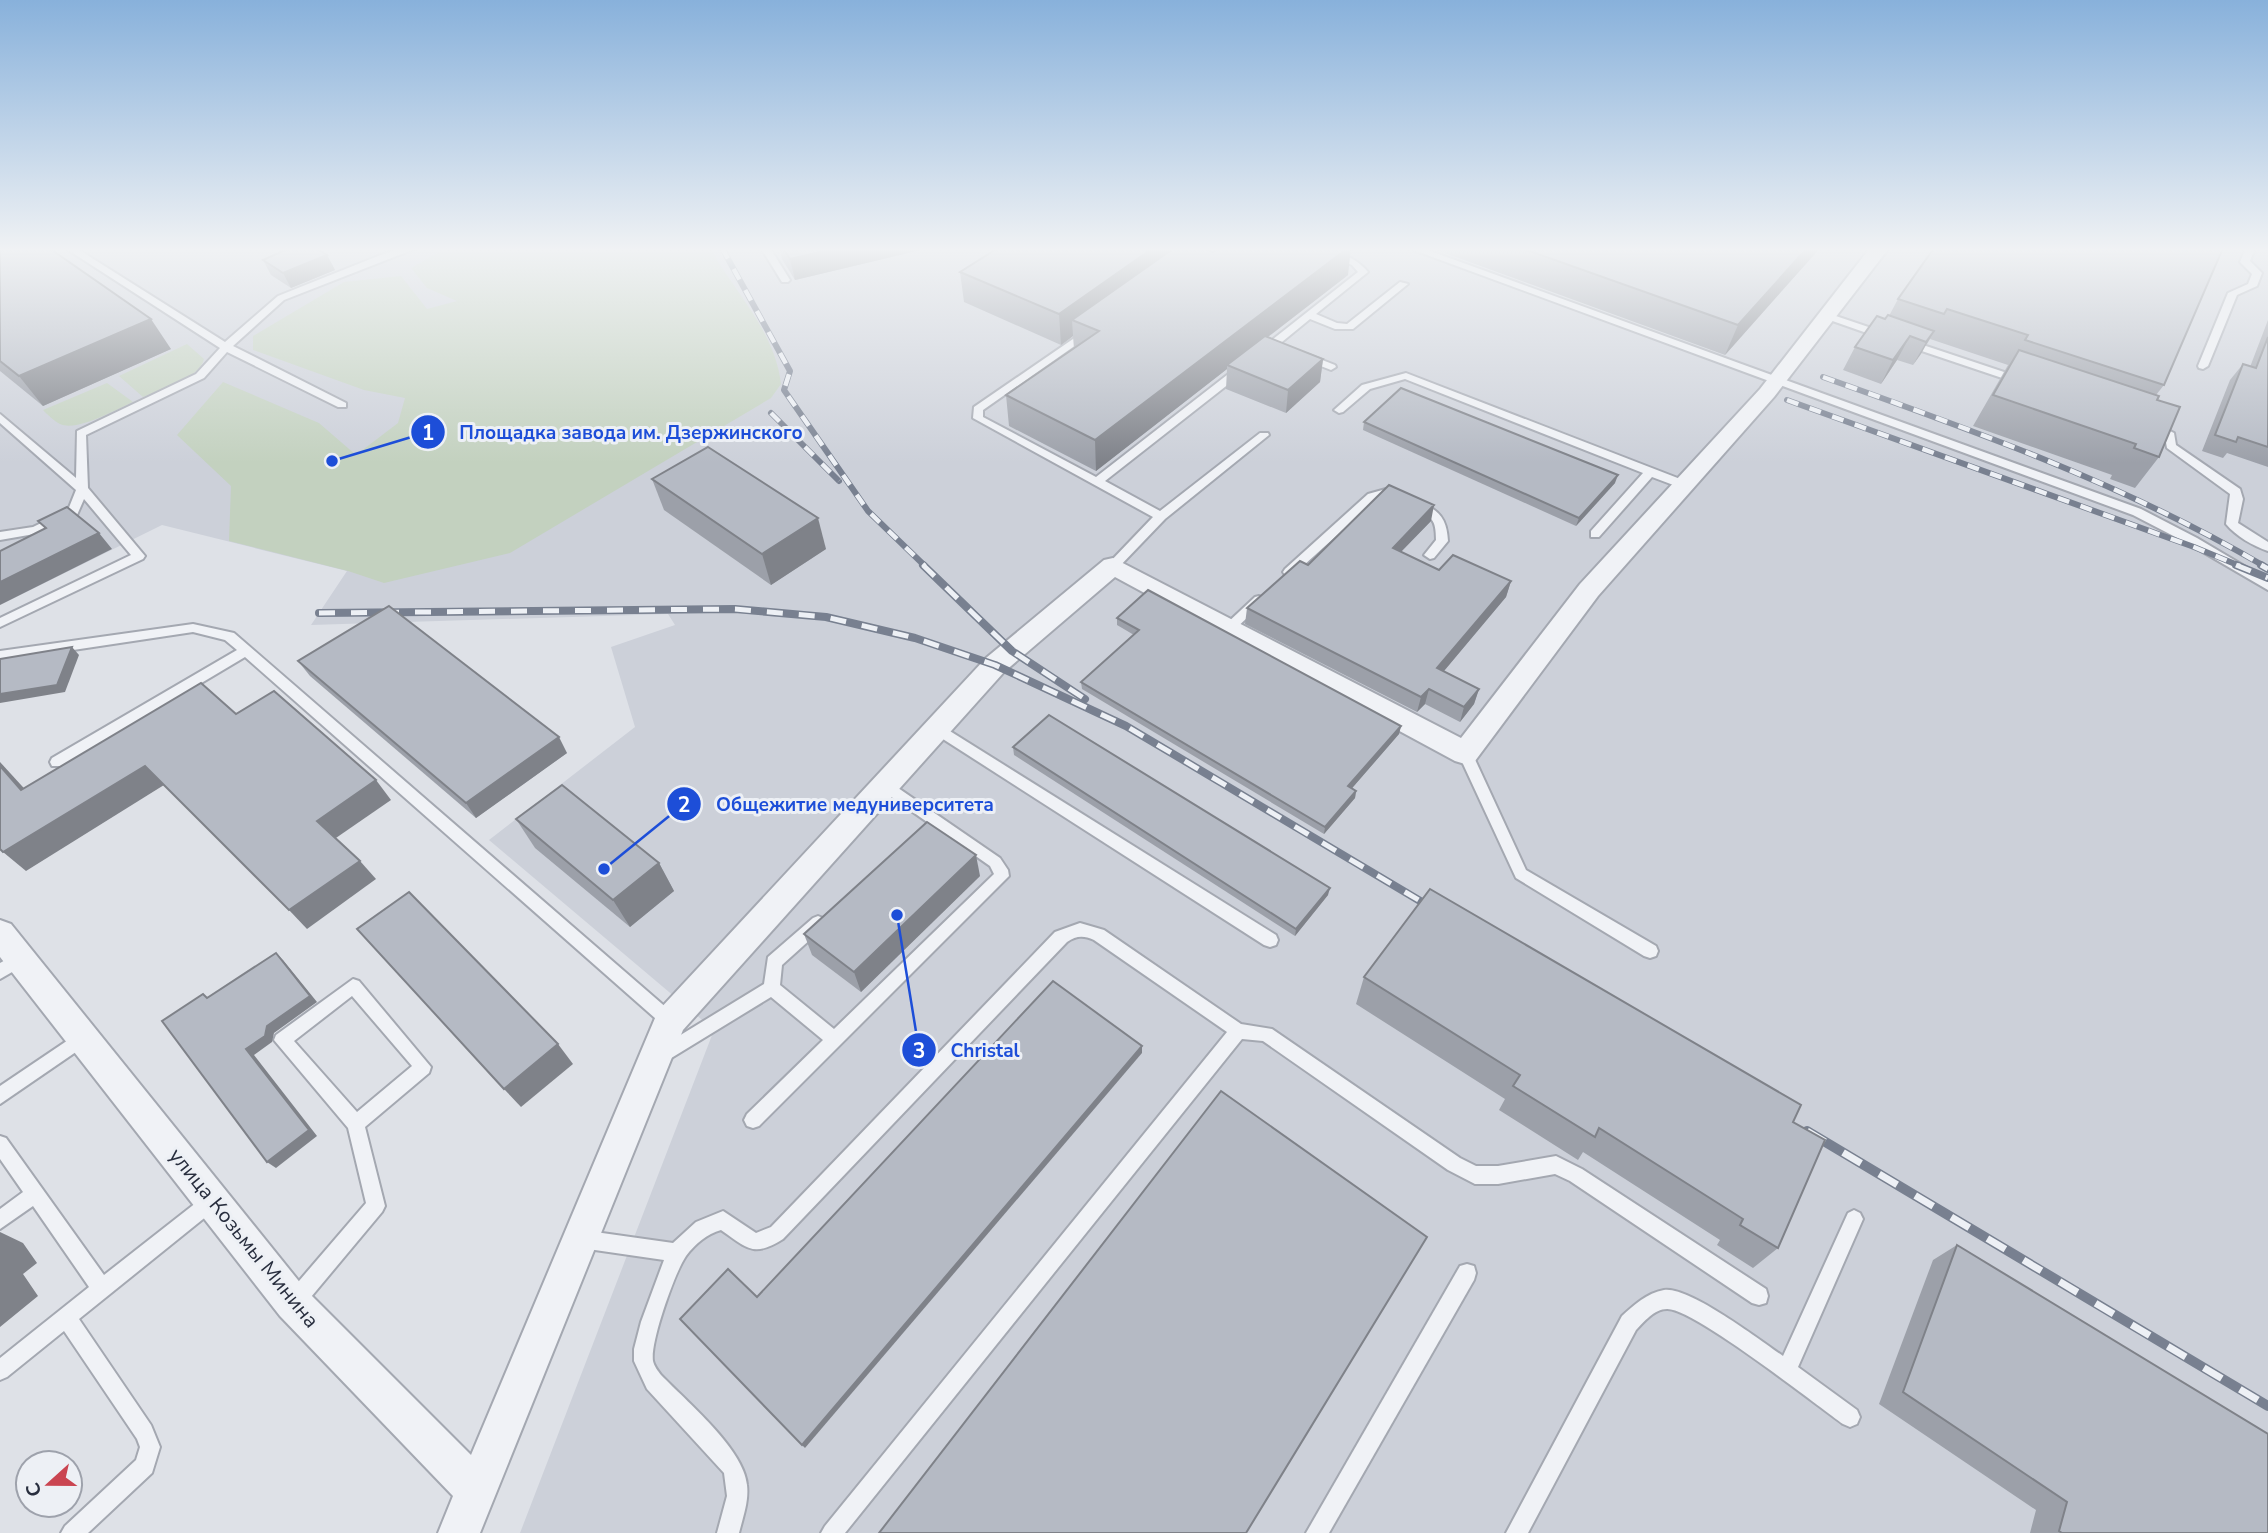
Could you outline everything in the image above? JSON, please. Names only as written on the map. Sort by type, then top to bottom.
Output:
[{"type":"street","points":[[459,1533],[670,1021],[995,665],[1113,566],[1465,753],[1589,590],[1684,485],[1824,320]]},
{"type":"street","name":"улица Козьмы Минина","points":[[7,955],[83,1038],[293,1303],[477,1491]]},
{"type":"lane","points":[[182,320],[226,347],[342,405]]},
{"type":"lane","points":[[0,536],[36,530],[73,512],[82,489],[81,433],[200,376],[226,347],[257,320]]},
{"type":"lane","points":[[1098,481],[1303,320]]},
{"type":"lane","points":[[1320,320],[1335,326],[1349,327],[1358,320]]},
{"type":"lane","points":[[1611,320],[2137,512],[2193,541],[2268,586]]},
{"type":"lane","points":[[1838,320],[2038,387]]},
{"type":"lane","points":[[2203,366],[2222,320]]},
{"type":"lane","points":[[1101,321],[976,413],[978,418],[1161,516]]},
{"type":"lane","points":[[1274,343],[1285,348]]},
{"type":"lane","points":[[1297,353],[1331,367]]},
{"type":"lane","points":[[1339,410],[1366,387],[1406,376],[1684,485]]},
{"type":"lane","points":[[0,417],[82,489],[139,556],[0,623]]},
{"type":"lane","points":[[2144,422],[2166,431],[2171,435],[2171,446],[2179,453],[2236,492],[2232,524],[2268,547]]},
{"type":"lane","points":[[1113,566],[1161,516],[1264,435]]},
{"type":"lane","points":[[1594,534],[1650,472]]},
{"type":"lane","points":[[1284,577],[1372,498],[1386,493],[1439,517],[1442,541],[1430,555]]},
{"type":"lane","points":[[1229,628],[1265,595]]},
{"type":"lane","points":[[0,656],[193,628],[229,636],[670,1021]]},
{"type":"lane","points":[[57,762],[246,651]]},
{"type":"lane","points":[[937,728],[1270,940]]},
{"type":"lane","points":[[1465,753],[1521,874],[1650,951]]},
{"type":"lane","points":[[753,1120],[1001,876],[1001,870],[995,862],[928,823],[885,785]]},
{"type":"lane","points":[[772,988],[774,962],[834,908]]},
{"type":"lane","points":[[728,1533],[739,1491],[737,1473],[728,1460],[654,1382],[646,1370],[643,1357],[647,1335],[677,1254],[701,1229],[723,1220],[754,1242],[764,1241],[777,1233],[1061,937],[1074,929],[1085,928],[1099,935],[1238,1031],[1266,1034],[1454,1164],[1475,1175],[1498,1175],[1556,1165],[1576,1175],[1759,1296]]},
{"type":"lane","points":[[293,1303],[376,1206],[356,1124],[282,1040],[353,986],[423,1067],[356,1124]]},
{"type":"lane","points":[[772,988],[835,1040]]},
{"type":"lane","points":[[654,1060],[772,988]]},
{"type":"lane","points":[[832,1533],[1238,1031]]},
{"type":"lane","points":[[0,1096],[83,1038]]},
{"type":"lane","points":[[0,1144],[102,1289]]},
{"type":"lane","points":[[0,1220],[35,1194]]},
{"type":"lane","points":[[0,1370],[212,1201]]},
{"type":"lane","points":[[1786,1372],[1854,1219]]},
{"type":"lane","points":[[581,1238],[677,1254]]},
{"type":"lane","points":[[1317,1533],[1467,1273]]},
{"type":"lane","points":[[1517,1533],[1629,1323],[1647,1306],[1669,1299],[1701,1313],[1850,1418]]},
{"type":"lane","points":[[66,1317],[145,1432],[150,1447],[145,1466],[72,1533]]},
{"type":"shaded area","points":[[0,320],[2268,320],[2268,1533],[520,1533],[714,1030],[489,840],[635,727],[611,647],[675,625],[668,614],[311,625],[347,571],[162,525],[0,605]]},
{"type":"green space","points":[[281,320],[756,320],[771,347],[781,384],[771,398],[510,553],[384,583],[348,571],[229,541],[231,486],[177,435],[223,382],[319,423],[356,455],[398,423],[405,398],[364,390],[253,350],[253,336]]},
{"type":"green space","points":[[187,344],[204,359],[201,366],[187,378],[143,397],[119,376]]},
{"type":"green space","points":[[107,383],[133,402],[97,419],[67,426],[53,420],[43,410]]},
{"type":"building","points":[[0,320],[150,320],[19,376],[0,361]]},
{"type":"building","points":[[1072,320],[1254,320],[1095,440],[1006,395],[1099,331]]},
{"type":"building","points":[[1723,320],[1743,320],[1738,325]]},
{"type":"building","points":[[1874,320],[1901,320],[1934,331],[1926,342],[1910,336],[1893,360],[1855,347]]},
{"type":"building","points":[[1980,320],[2192,320],[2164,385],[2025,340],[2028,335]]},
{"type":"building","points":[[1265,336],[1323,359],[1288,390],[1227,365]]},
{"type":"building","points":[[2268,337],[2268,447],[2238,437],[2236,442],[2215,435],[2243,364],[2256,368]]},
{"type":"building","points":[[2019,350],[2159,396],[2157,400],[2180,407],[2159,457],[2134,448],[2136,444],[1993,395]]},
{"type":"building","points":[[1401,388],[1618,475],[1579,518],[1364,422]]},
{"type":"building","points":[[708,447],[818,518],[762,554],[652,479]]},
{"type":"building","points":[[1389,485],[1434,505],[1393,548],[1439,570],[1453,555],[1511,581],[1437,668],[1479,689],[1464,707],[1429,689],[1421,697],[1247,608],[1300,561],[1308,565]]},
{"type":"building","points":[[67,507],[99,533],[0,582],[0,551],[46,528],[38,521]]},
{"type":"building","points":[[1148,590],[1401,726],[1348,786],[1356,791],[1325,827],[1081,682],[1139,630],[1117,618]]},
{"type":"building","points":[[389,606],[559,737],[466,803],[298,661]]},
{"type":"building","points":[[72,647],[57,685],[0,694],[0,659]]},
{"type":"building","points":[[201,683],[236,714],[274,691],[376,780],[317,821],[360,861],[289,910],[145,766],[3,852],[0,849],[0,766],[21,790]]},
{"type":"building","points":[[1049,715],[1330,888],[1296,929],[1013,747]]},
{"type":"building","points":[[562,785],[659,863],[613,900],[516,819]]},
{"type":"building","points":[[927,822],[976,855],[854,972],[804,934]]},
{"type":"building","points":[[1430,889],[1801,1105],[1793,1122],[1825,1140],[1778,1248],[1740,1225],[1743,1219],[1599,1128],[1595,1137],[1513,1086],[1520,1075],[1364,977]]},
{"type":"building","points":[[409,892],[558,1044],[504,1089],[357,929]]},
{"type":"building","points":[[276,953],[310,996],[267,1026],[265,1036],[246,1049],[309,1130],[267,1162],[162,1021],[203,994],[207,998]]},
{"type":"building","points":[[1053,981],[1142,1046],[802,1445],[680,1319],[728,1269],[757,1297]]},
{"type":"building","points":[[1221,1091],[1427,1237],[1246,1533],[879,1533]]},
{"type":"building","points":[[1957,1245],[2268,1434],[2268,1533],[2062,1533],[2059,1531],[2067,1502],[1903,1392]]},
{"type":"railway","points":[[762,320],[790,371],[784,390],[868,511],[925,566]]},
{"type":"railway","points":[[1823,377],[1992,439],[2103,484],[2157,509],[2264,566]]},
{"type":"railway","points":[[1787,400],[2240,566]]},
{"type":"railway","points":[[771,413],[839,481]]},
{"type":"railway","points":[[923,565],[1012,651],[1085,699]]},
{"type":"railway","points":[[2236,565],[2268,578]]},
{"type":"railway","points":[[2261,565],[2268,569]]},
{"type":"railway","points":[[319,613],[735,609],[826,617],[915,638],[995,665],[1126,726],[1437,911]]},
{"type":"railway","points":[[1807,1131],[2268,1406]]},
{"type":"place","name":"Площадка завода им. Дзержинского","points":[[332,461]]},
{"type":"place","name":"Общежитие медуниверситета","points":[[604,869]]},
{"type":"place","name":"Christal","points":[[897,915]]}]
